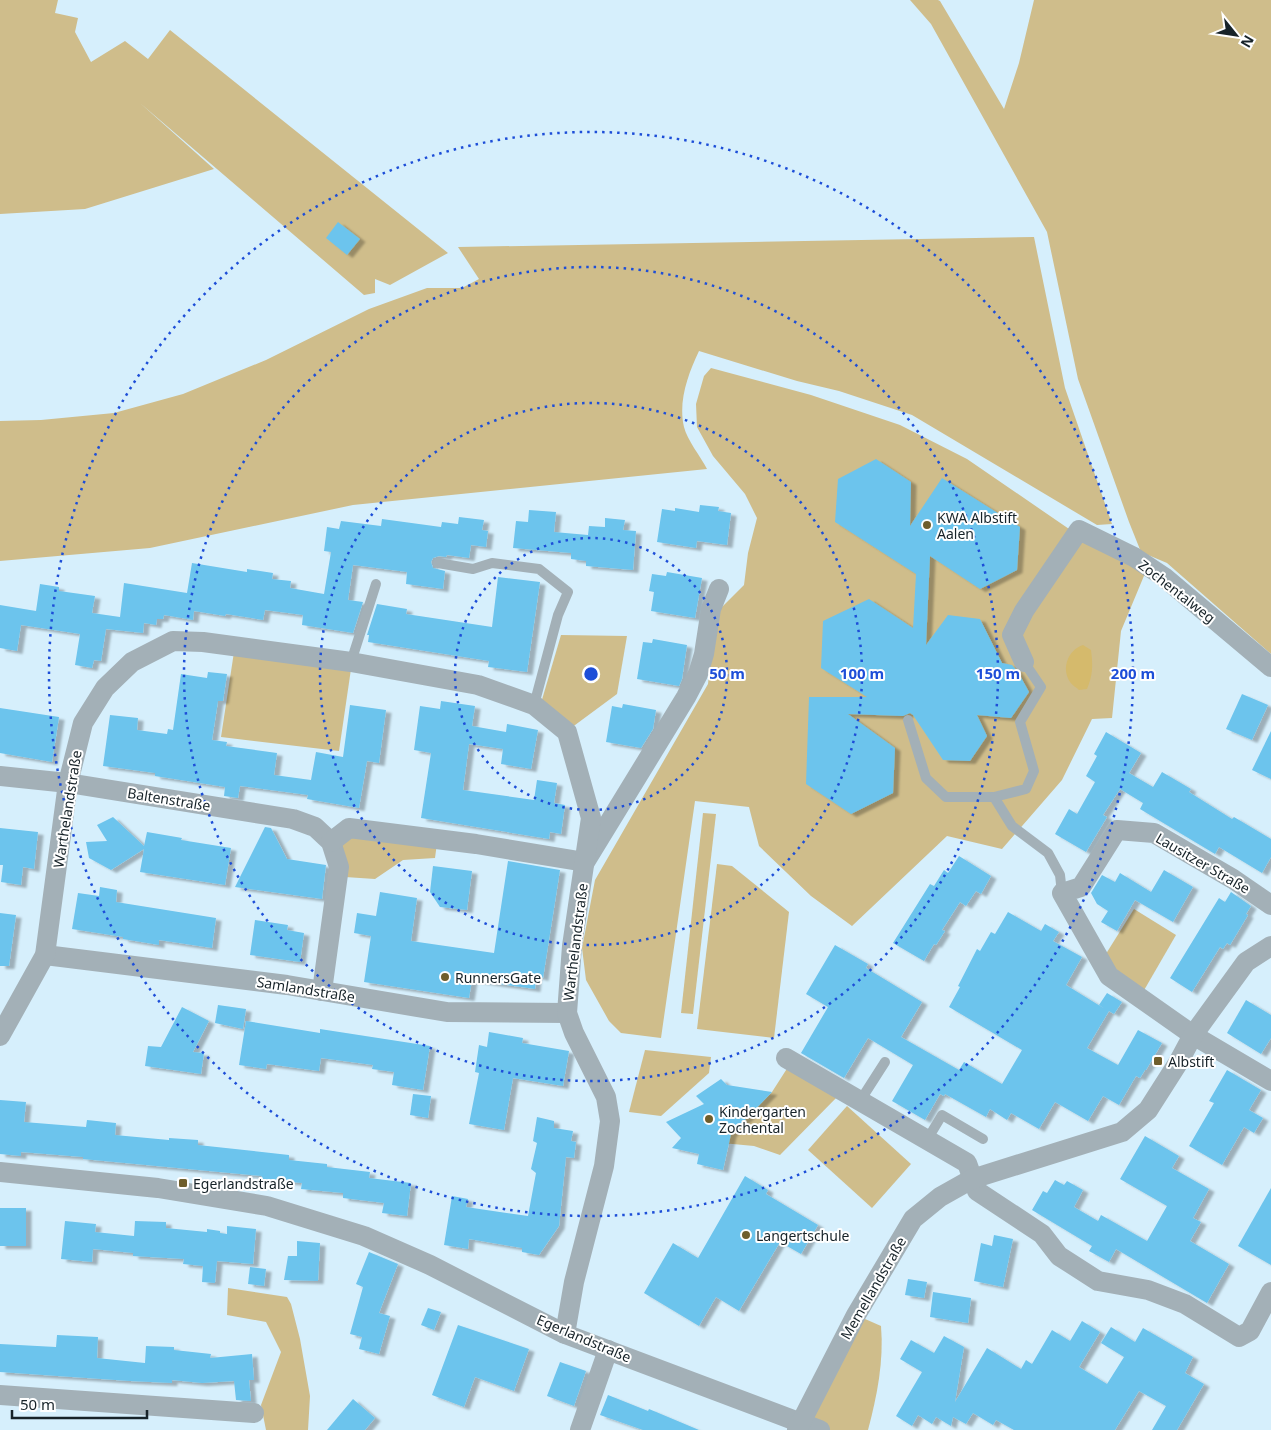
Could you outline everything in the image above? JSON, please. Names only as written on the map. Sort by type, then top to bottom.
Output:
[{"type":"street","name":"Zochentalweg","points":[[1024,662],[1012,635],[1024,611],[1079,530],[1134,557],[1164,577],[1271,667]]},
{"type":"street","points":[[322,992],[339,868],[331,842],[349,828],[476,844],[585,862],[686,697],[698,674],[704,654],[711,609],[719,589]]},
{"type":"street","name":"Warthelandstraße","points":[[0,1036],[45,955],[68,783],[83,723],[105,688],[132,662],[173,641],[204,642],[351,662],[478,685],[534,705],[567,732],[591,818],[572,946],[567,1013],[574,1033],[606,1097],[610,1121],[604,1166],[574,1282],[565,1334]]},
{"type":"street","name":"Baltenstraße","points":[[0,776],[68,783],[293,819],[315,827],[331,842]]},
{"type":"street","name":"Lausitzer Straße","points":[[1062,893],[1081,887],[1117,830],[1154,833],[1233,879],[1271,905]]},
{"type":"street","points":[[1062,893],[1109,976],[1192,1035],[1271,1081]]},
{"type":"street","name":"Memellandstraße","points":[[799,1426],[856,1315],[913,1219],[940,1197],[972,1179],[1122,1132],[1148,1110],[1178,1063],[1192,1035],[1246,962],[1271,946]]},
{"type":"street","name":"Samlandstraße","points":[[45,955],[287,985],[447,1012],[567,1013]]},
{"type":"street","points":[[786,1058],[967,1163],[977,1192],[1042,1234],[1059,1256],[1098,1281],[1148,1290],[1185,1304],[1239,1337],[1250,1331],[1271,1292]]},
{"type":"street","name":"Egerlandstraße","points":[[0,1172],[158,1188],[267,1206],[364,1236],[430,1264],[565,1334],[799,1426],[820,1430]]},
{"type":"street","points":[[580,1430],[608,1350]]},
{"type":"street","points":[[0,1394],[254,1413]]},
{"type":"lane","points":[[438,563],[473,569],[492,563],[539,570],[568,592],[558,615],[534,705]]},
{"type":"lane","points":[[351,662],[376,584]]},
{"type":"lane","points":[[908,720],[926,778],[946,797],[994,797],[1026,789],[1034,771],[1020,722],[1042,687],[1024,662]]},
{"type":"lane","points":[[994,797],[1012,826],[1048,853],[1060,875],[1062,893]]},
{"type":"lane","points":[[860,1101],[884,1062]]},
{"type":"lane","points":[[927,1140],[942,1115],[983,1139]]},
{"type":"shaded area","points":[[0,0],[58,0],[55,13],[78,18],[75,32],[91,62],[125,41],[148,59],[170,30],[448,253],[390,285],[375,279],[375,293],[364,295],[140,103],[214,169],[85,209],[0,214]]},
{"type":"shaded area","points":[[910,0],[940,1],[1004,109],[1019,63],[1034,0],[1271,0],[1271,654],[1167,563],[1141,552],[1078,379],[1047,232],[931,24]]},
{"type":"shaded area","points":[[1034,237],[1065,388],[1112,524],[1097,525],[912,415],[839,391],[797,381],[699,351],[685,388],[682,418],[688,437],[707,469],[353,505],[150,548],[0,561],[0,421],[41,420],[114,413],[183,394],[266,360],[369,309],[427,288],[462,288],[479,279],[458,247]]},
{"type":"shaded area","points":[[711,368],[811,395],[900,425],[967,459],[1072,531],[1146,571],[1121,631],[1112,718],[1092,719],[1062,780],[1002,849],[947,836],[852,926],[811,896],[759,846],[749,807],[695,801],[661,1038],[621,1033],[609,1021],[586,980],[582,948],[595,880],[708,684],[716,613],[744,585],[748,553],[757,518],[745,494],[713,456],[697,427],[696,404],[704,376]]},
{"type":"shaded area","points":[[561,635],[627,636],[617,694],[571,728],[541,703]]},
{"type":"shaded area","points":[[1083,645],[1091,650],[1092,670],[1087,689],[1079,690],[1067,677],[1066,665],[1073,651]]},
{"type":"shaded area","points":[[234,652],[351,669],[339,751],[221,737]]},
{"type":"shaded area","points":[[703,813],[716,814],[693,1014],[681,1013]]},
{"type":"shaded area","points":[[350,832],[437,843],[435,858],[403,860],[375,879],[345,877],[338,845]]},
{"type":"shaded area","points":[[717,864],[732,866],[789,912],[774,1038],[697,1029]]},
{"type":"shaded area","points":[[1134,909],[1176,935],[1143,992],[1113,973],[1104,957]]},
{"type":"shaded area","points":[[645,1050],[711,1057],[709,1073],[661,1116],[629,1112]]},
{"type":"shaded area","points":[[788,1067],[839,1095],[780,1155],[754,1146],[722,1143],[772,1092]]},
{"type":"shaded area","points":[[847,1106],[911,1164],[872,1208],[808,1150]]},
{"type":"shaded area","points":[[228,1288],[287,1297],[291,1304],[300,1339],[310,1396],[308,1430],[266,1430],[261,1405],[281,1352],[266,1322],[227,1315]]},
{"type":"shaded area","points":[[856,1315],[881,1326],[882,1352],[879,1378],[868,1430],[820,1430],[800,1421]]},
{"type":"building","points":[[338,222],[360,239],[347,255],[326,238]]},
{"type":"building","points":[[876,459],[911,482],[910,526],[942,478],[1020,527],[1017,570],[980,589],[930,556],[926,645],[948,615],[980,619],[1002,663],[1012,665],[1029,692],[1011,718],[977,715],[987,736],[970,761],[943,760],[910,713],[903,716],[848,714],[895,748],[893,793],[851,814],[806,784],[809,697],[867,697],[821,668],[823,621],[869,599],[913,628],[916,574],[835,522],[838,479]]},
{"type":"building","points":[[700,505],[719,507],[718,511],[731,513],[727,545],[697,541],[696,548],[657,542],[662,509],[675,511],[675,508],[699,512]]},
{"type":"building","points":[[529,510],[556,512],[554,532],[588,535],[589,526],[605,527],[605,518],[625,520],[623,530],[636,531],[633,570],[586,566],[586,561],[571,559],[571,553],[513,548],[516,521],[528,522]]},
{"type":"building","points":[[459,517],[484,520],[482,530],[488,531],[486,547],[471,545],[469,558],[447,555],[446,557],[439,556],[433,558],[431,562],[433,568],[445,571],[443,589],[406,584],[407,572],[353,565],[348,600],[363,602],[353,633],[302,625],[303,615],[265,610],[263,620],[194,611],[193,620],[164,615],[163,619],[157,619],[156,625],[144,623],[143,633],[106,629],[101,661],[94,660],[92,668],[75,665],[80,634],[21,625],[17,651],[0,648],[0,605],[36,611],[40,584],[59,587],[59,591],[95,596],[92,613],[120,617],[124,583],[187,593],[192,563],[247,572],[247,569],[273,573],[272,579],[291,581],[290,588],[324,594],[331,552],[324,551],[327,527],[339,529],[341,521],[381,526],[382,519],[441,527],[442,522],[458,524]]},
{"type":"building","points":[[667,572],[702,578],[695,618],[651,611],[654,592],[649,591],[652,574],[666,576]]},
{"type":"building","points":[[498,577],[540,582],[527,672],[488,667],[489,661],[368,642],[369,635],[367,635],[377,604],[407,609],[406,614],[492,627]]},
{"type":"building","points":[[653,639],[687,645],[682,679],[679,686],[637,679],[643,642],[652,643]]},
{"type":"building","points":[[208,672],[227,674],[223,701],[218,701],[212,740],[227,742],[226,746],[277,753],[274,775],[311,780],[316,752],[343,757],[350,705],[386,710],[379,763],[367,761],[359,808],[307,799],[308,795],[240,786],[238,798],[224,796],[225,787],[155,776],[155,773],[103,766],[110,715],[138,718],[137,730],[167,734],[168,729],[173,730],[181,674],[207,678]]},
{"type":"building","points":[[1242,694],[1268,705],[1252,740],[1226,729]]},
{"type":"building","points":[[441,701],[475,706],[472,726],[506,732],[507,724],[538,730],[531,769],[501,764],[503,749],[469,744],[463,790],[534,800],[537,780],[557,783],[554,803],[565,805],[561,834],[550,832],[549,839],[421,818],[431,753],[414,750],[420,706],[440,709]]},
{"type":"building","points":[[623,704],[656,710],[653,729],[641,748],[606,742],[612,706],[622,708]]},
{"type":"building","points":[[0,708],[59,717],[52,762],[0,753]]},
{"type":"building","points":[[1271,731],[1271,779],[1252,770]]},
{"type":"building","points":[[1106,732],[1141,753],[1129,773],[1153,787],[1162,772],[1191,789],[1189,792],[1232,819],[1234,817],[1271,839],[1271,857],[1262,873],[1219,847],[1215,854],[1140,809],[1143,803],[1120,789],[1103,815],[1107,817],[1086,852],[1055,834],[1069,809],[1077,814],[1095,782],[1086,776],[1097,756],[1094,754]]},
{"type":"building","points":[[113,817],[144,846],[147,832],[231,848],[225,885],[140,872],[144,849],[111,870],[89,858],[86,842],[107,841],[97,825]]},
{"type":"building","points":[[265,827],[271,828],[287,859],[326,865],[322,899],[235,887]]},
{"type":"building","points":[[0,828],[38,832],[34,869],[23,867],[21,885],[1,882],[3,865],[0,865]]},
{"type":"building","points":[[959,856],[991,876],[981,894],[976,891],[966,906],[960,902],[942,930],[945,931],[936,945],[934,944],[924,961],[893,943],[930,884],[934,886],[944,870],[948,873]]},
{"type":"building","points":[[508,861],[560,870],[543,978],[536,976],[535,989],[472,980],[469,998],[364,982],[371,936],[354,933],[357,913],[376,916],[380,892],[417,898],[411,941],[494,953]]},
{"type":"building","points":[[433,866],[472,871],[467,910],[440,907],[430,892]]},
{"type":"building","points":[[1164,870],[1193,887],[1173,922],[1135,900],[1117,931],[1101,922],[1108,911],[1097,904],[1091,893],[1102,875],[1115,882],[1120,873],[1151,892]]},
{"type":"building","points":[[100,887],[117,890],[116,902],[216,918],[212,948],[159,940],[159,945],[72,929],[78,893],[99,896]]},
{"type":"building","points":[[1231,892],[1251,906],[1246,914],[1248,915],[1230,945],[1227,943],[1223,949],[1220,947],[1192,992],[1170,978],[1219,898],[1225,902]]},
{"type":"building","points":[[1008,912],[1041,931],[1045,924],[1059,932],[1053,941],[1082,957],[1066,985],[1105,1009],[1099,1005],[1107,993],[1122,1002],[1114,1014],[1109,1011],[1087,1048],[1118,1065],[1138,1030],[1162,1043],[1140,1078],[1136,1076],[1119,1105],[1103,1096],[1088,1121],[1055,1102],[1039,1129],[1011,1113],[1007,1120],[990,1109],[986,1117],[945,1094],[944,1096],[940,1094],[925,1120],[892,1101],[913,1065],[868,1038],[844,1078],[801,1053],[828,1007],[806,994],[835,945],[868,964],[866,968],[922,1002],[901,1037],[959,1070],[964,1062],[1002,1084],[1022,1050],[949,1007],[977,949],[980,951],[991,932],[995,934]]},
{"type":"building","points":[[0,913],[16,915],[9,966],[0,966]]},
{"type":"building","points":[[255,920],[288,925],[287,930],[304,933],[300,962],[250,955]]},
{"type":"building","points":[[1246,1000],[1271,1015],[1271,1038],[1261,1054],[1227,1033]]},
{"type":"building","points":[[218,1005],[246,1009],[243,1029],[215,1023]]},
{"type":"building","points":[[182,1007],[209,1021],[193,1052],[204,1053],[201,1074],[145,1066],[148,1046],[161,1047]]},
{"type":"building","points":[[246,1021],[320,1033],[320,1029],[430,1046],[423,1090],[392,1085],[394,1072],[372,1069],[373,1065],[321,1058],[319,1071],[267,1064],[266,1069],[239,1065]]},
{"type":"building","points":[[489,1032],[523,1038],[522,1043],[569,1051],[563,1086],[513,1078],[504,1130],[469,1124],[479,1073],[475,1072],[479,1045],[487,1047]]},
{"type":"building","points":[[1227,1070],[1261,1090],[1249,1110],[1263,1118],[1254,1133],[1244,1127],[1222,1165],[1189,1146],[1214,1103],[1209,1101]]},
{"type":"building","name":"Kindergarten Zochental","points":[[721,1079],[727,1085],[772,1092],[731,1134],[723,1170],[697,1164],[699,1154],[672,1148],[681,1138],[666,1122],[704,1104],[696,1096]]},
{"type":"building","points":[[413,1094],[431,1096],[428,1118],[410,1115]]},
{"type":"building","points":[[0,1100],[26,1102],[24,1122],[86,1127],[87,1120],[116,1123],[115,1135],[169,1140],[169,1138],[198,1140],[198,1145],[289,1155],[289,1160],[327,1164],[327,1167],[370,1172],[369,1178],[411,1183],[407,1216],[382,1213],[384,1203],[343,1198],[343,1193],[301,1189],[302,1183],[261,1179],[262,1176],[83,1159],[83,1157],[21,1152],[21,1156],[0,1154]]},
{"type":"building","points":[[537,1117],[554,1121],[554,1128],[573,1131],[571,1141],[576,1142],[574,1158],[566,1157],[559,1226],[539,1255],[522,1252],[522,1248],[469,1239],[468,1249],[444,1245],[452,1196],[468,1199],[466,1207],[528,1216],[536,1173],[531,1169],[537,1143],[533,1141]]},
{"type":"building","points":[[1145,1136],[1179,1156],[1172,1168],[1209,1189],[1193,1218],[1201,1222],[1190,1241],[1229,1264],[1207,1303],[1116,1249],[1109,1262],[1089,1251],[1092,1246],[1032,1210],[1043,1191],[1047,1193],[1055,1180],[1064,1185],[1067,1181],[1083,1190],[1074,1207],[1098,1221],[1101,1215],[1147,1241],[1167,1206],[1120,1179]]},
{"type":"building","name":"Langertschule","points":[[745,1176],[768,1190],[766,1194],[818,1225],[801,1254],[780,1242],[739,1311],[716,1297],[699,1326],[644,1293],[673,1243],[698,1258]]},
{"type":"building","points":[[1271,1188],[1271,1265],[1238,1246]]},
{"type":"building","points":[[0,1208],[26,1208],[26,1246],[0,1246]]},
{"type":"building","points":[[65,1221],[96,1224],[95,1232],[134,1236],[135,1221],[166,1222],[166,1228],[207,1232],[207,1229],[227,1234],[227,1226],[256,1229],[253,1264],[217,1261],[215,1283],[202,1282],[203,1266],[183,1264],[184,1259],[133,1256],[133,1253],[93,1249],[92,1262],[61,1259]]},
{"type":"building","points":[[994,1235],[1013,1239],[1003,1287],[974,1281],[981,1243],[992,1246]]},
{"type":"building","points":[[297,1241],[320,1243],[318,1281],[284,1280],[288,1256],[297,1256]]},
{"type":"building","points":[[369,1252],[398,1264],[379,1313],[390,1316],[379,1354],[359,1349],[362,1337],[350,1334],[363,1287],[356,1284]]},
{"type":"building","points":[[250,1267],[266,1269],[264,1286],[248,1284]]},
{"type":"building","points":[[908,1279],[927,1282],[924,1298],[905,1295]]},
{"type":"building","points":[[933,1292],[971,1298],[968,1323],[930,1317]]},
{"type":"building","points":[[428,1308],[441,1312],[434,1330],[421,1325]]},
{"type":"building","points":[[1082,1321],[1100,1332],[1079,1367],[1107,1384],[1124,1357],[1101,1343],[1111,1327],[1135,1342],[1143,1328],[1193,1357],[1185,1373],[1204,1384],[1177,1430],[1152,1430],[1166,1406],[1139,1391],[1115,1430],[1014,1430],[996,1420],[993,1425],[973,1413],[966,1424],[953,1417],[951,1426],[936,1417],[932,1424],[918,1415],[912,1426],[896,1416],[922,1372],[900,1359],[911,1340],[934,1353],[944,1336],[964,1347],[955,1402],[987,1348],[1021,1369],[1026,1360],[1032,1364],[1052,1330],[1070,1341]]},
{"type":"building","points":[[458,1325],[529,1349],[514,1391],[475,1377],[464,1407],[432,1395]]},
{"type":"building","points":[[57,1335],[98,1337],[97,1358],[145,1363],[146,1346],[174,1347],[174,1350],[211,1354],[210,1358],[252,1354],[254,1380],[249,1380],[251,1401],[236,1400],[234,1381],[202,1383],[172,1380],[172,1383],[0,1372],[0,1344],[56,1347]]},
{"type":"building","points":[[560,1362],[586,1371],[574,1406],[547,1396]]},
{"type":"building","points":[[608,1395],[648,1411],[649,1409],[699,1430],[643,1430],[600,1415]]},
{"type":"building","points":[[353,1399],[375,1418],[365,1430],[327,1430]]},
{"type":"place","name":"KWA Albstift Aalen","points":[[927,525]]},
{"type":"place","name":"RunnersGate","points":[[445,977]]},
{"type":"place","name":"Albstift","points":[[1158,1061]]},
{"type":"place","name":"Kindergarten Zochental","points":[[709,1119]]},
{"type":"place","name":"Egerlandstraße","points":[[183,1183]]},
{"type":"place","name":"Langertschule","points":[[746,1235]]}]
